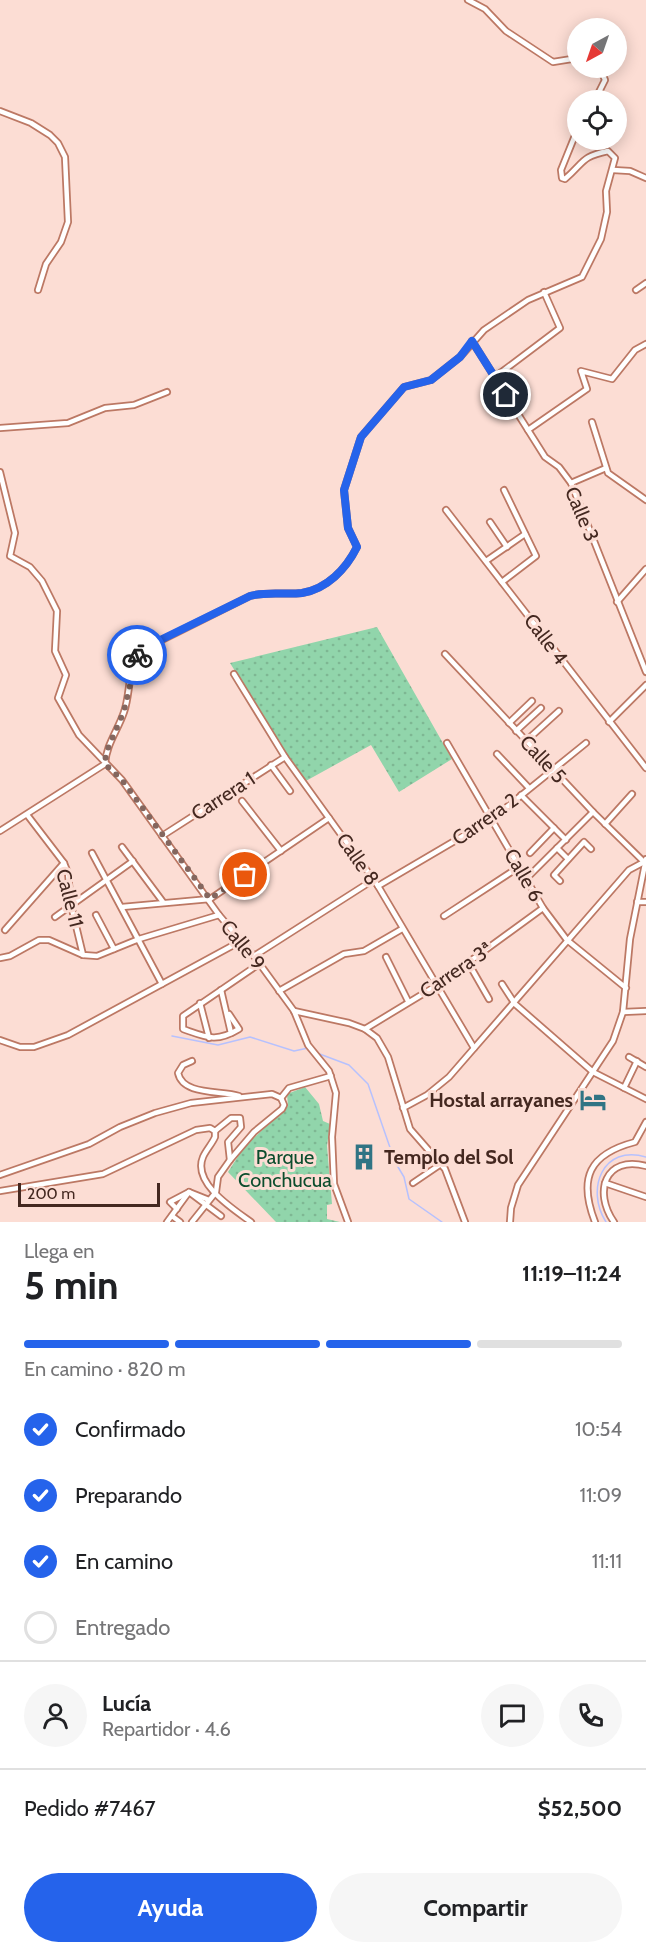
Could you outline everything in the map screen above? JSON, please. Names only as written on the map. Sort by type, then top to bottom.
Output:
[{"type":"street","points":[[468,0],[485,9],[506,31],[553,62],[567,60]]},
{"type":"street","points":[[0,111],[31,123],[50,135],[58,143],[65,157],[68,222],[61,242],[46,264],[38,290]]},
{"type":"street","points":[[0,831],[28,816],[105,764],[106,753],[124,711],[137,654],[142,650],[250,596],[261,593],[302,593],[320,588],[333,579],[357,547],[348,528],[344,490],[361,437],[404,387],[431,380],[460,357],[484,330],[544,292],[577,280],[587,270],[601,239],[607,212],[606,191],[613,170],[614,154],[608,152],[591,154],[583,159],[570,175],[562,178],[561,170],[569,150]]},
{"type":"street","points":[[613,170],[630,171],[646,178]]},
{"type":"street","points":[[636,290],[646,283]]},
{"type":"street","points":[[495,377],[560,328],[544,292]]},
{"type":"street","name":"Calle 3","points":[[472,341],[545,457],[558,467],[571,483],[646,672]]},
{"type":"street","points":[[528,430],[587,388],[581,371],[612,380],[635,350],[646,344]]},
{"type":"street","points":[[0,428],[68,423],[105,408],[135,405],[167,392]]},
{"type":"street","points":[[592,422],[608,473],[646,500]]},
{"type":"street","points":[[571,483],[606,468]]},
{"type":"street","name":"Calle 9","points":[[0,472],[15,533],[10,556],[30,567],[42,581],[57,611],[55,651],[66,675],[59,692],[60,703],[79,735],[122,780],[210,899],[219,915],[254,956],[294,1011],[308,1045],[331,1076]]},
{"type":"street","points":[[502,582],[536,556],[504,490]]},
{"type":"street","name":"Calle 4","points":[[446,510],[646,768]]},
{"type":"street","points":[[490,522],[507,547]]},
{"type":"street","points":[[486,561],[525,534]]},
{"type":"street","points":[[617,602],[646,569]]},
{"type":"street","name":"Calle 5","points":[[445,654],[593,812],[645,860]]},
{"type":"street","name":"Calle 8","points":[[234,674],[285,757],[378,886],[474,1048]]},
{"type":"street","points":[[609,722],[646,685]]},
{"type":"street","points":[[509,723],[532,701]]},
{"type":"street","points":[[516,731],[541,708]]},
{"type":"street","points":[[526,741],[559,711]]},
{"type":"street","name":"Calle 6","points":[[447,743],[543,908],[567,940],[626,988]]},
{"type":"street","name":"Carrera 2","points":[[378,886],[492,819],[552,768],[586,743]]},
{"type":"street","points":[[497,754],[529,788]]},
{"type":"street","name":"Carrera 1","points":[[162,836],[285,757]]},
{"type":"street","points":[[271,765],[290,791]]},
{"type":"street","points":[[605,824],[632,794]]},
{"type":"street","points":[[521,795],[566,840]]},
{"type":"street","points":[[242,801],[281,851]]},
{"type":"street","points":[[527,878],[593,812]]},
{"type":"street","name":"Calle 11","points":[[28,816],[64,863],[68,873],[71,905],[83,956]]},
{"type":"street","points":[[122,907],[210,899],[329,818]]},
{"type":"street","points":[[530,853],[554,828]]},
{"type":"street","points":[[560,881],[554,875],[584,842],[591,849]]},
{"type":"street","points":[[122,847],[163,902]]},
{"type":"street","points":[[557,848],[568,859]]},
{"type":"street","points":[[92,853],[162,984]]},
{"type":"street","points":[[510,1222],[511,1208],[518,1185],[613,1041],[623,1012],[637,902],[645,860]]},
{"type":"street","points":[[403,1108],[427,1095],[474,1048],[515,1004],[567,940],[629,870],[645,860]]},
{"type":"street","points":[[55,917],[133,861]]},
{"type":"street","points":[[5,930],[64,863]]},
{"type":"street","points":[[444,916],[519,867]]},
{"type":"street","points":[[254,956],[373,880]]},
{"type":"street","points":[[637,902],[646,902]]},
{"type":"street","name":"Carrera 3ª","points":[[365,1029],[469,964],[543,908]]},
{"type":"street","points":[[96,915],[114,949]]},
{"type":"street","points":[[0,958],[10,956],[39,940],[57,943],[83,956],[97,956],[139,939],[219,915]]},
{"type":"street","points":[[279,991],[344,954],[364,951],[402,929]]},
{"type":"street","points":[[0,1040],[20,1047],[47,1043],[68,1035],[241,941]]},
{"type":"street","points":[[386,957],[408,1001]]},
{"type":"street","points":[[229,1014],[239,1027],[222,1038],[209,1038],[183,1029],[182,1026],[183,1016],[259,964]]},
{"type":"street","points":[[469,964],[489,999]]},
{"type":"street","points":[[501,984],[515,1004],[593,1072],[646,1099]]},
{"type":"street","points":[[221,990],[229,1014],[231,1033]]},
{"type":"street","points":[[200,1003],[209,1038]]},
{"type":"street","points":[[294,1011],[365,1029],[377,1038],[388,1057],[410,1129],[441,1164],[465,1222]]},
{"type":"street","points":[[623,1012],[646,1011]]},
{"type":"street","points":[[629,1057],[646,1067]]},
{"type":"street","points":[[192,1061],[183,1065],[178,1073],[179,1080],[188,1088],[228,1092],[242,1097]]},
{"type":"street","points":[[624,1088],[637,1062]]},
{"type":"street","points":[[282,1098],[289,1088],[331,1076],[336,1093],[332,1137],[334,1184],[348,1222]]},
{"type":"street","points":[[0,1175],[89,1144],[120,1127],[155,1113],[191,1103],[272,1094],[282,1098]]},
{"type":"street","points":[[192,1222],[216,1191],[218,1177],[230,1160],[254,1132],[282,1109],[284,1105],[282,1098]]},
{"type":"street","points":[[214,1131],[231,1118],[240,1118],[241,1127],[228,1142],[230,1160]]},
{"type":"street","points":[[595,1222],[588,1203],[587,1174],[597,1160],[607,1153],[617,1147],[635,1142],[646,1122]]},
{"type":"street","points":[[0,1191],[103,1174],[196,1130],[210,1128],[214,1131]]},
{"type":"street","points":[[214,1131],[215,1137],[202,1159],[202,1178],[220,1198],[251,1222]]},
{"type":"street","points":[[614,1222],[603,1200],[605,1183],[620,1166],[633,1163],[646,1166]]},
{"type":"street","points":[[413,1183],[441,1164]]},
{"type":"street","points":[[605,1183],[646,1197]]},
{"type":"street","points":[[189,1192],[207,1202],[221,1216]]},
{"type":"street","points":[[177,1209],[170,1202],[189,1192]]},
{"type":"street","points":[[167,1222],[189,1192]]},
{"type":"street","points":[[172,1216],[180,1222]]},
{"type":"green space","points":[[377,627],[452,759],[399,792],[371,745],[304,782],[230,663]]},
{"type":"green space","name":"Parque Conchucua","points":[[305,1087],[319,1104],[323,1121],[330,1124],[327,1146],[332,1204],[327,1205],[327,1219],[340,1222],[276,1222],[228,1172],[244,1147],[288,1106],[287,1094]]},
{"type":"waterway","points":[[172,1036],[218,1045],[250,1037],[294,1051],[308,1048]]},
{"type":"waterway","points":[[317,1053],[349,1065],[368,1084],[395,1162],[404,1177],[409,1199],[442,1222]]},
{"type":"waterway","points":[[606,1222],[597,1196],[602,1172],[609,1163],[619,1157],[631,1155],[646,1157]]},
{"type":"way so far","points":[[137,655],[124,711],[106,753],[105,764],[122,780],[210,899],[245,875]]},
{"type":"place","name":"Hostal arrayanes","points":[[593,1100]]},
{"type":"place","name":"Templo del Sol","points":[[364,1157]]},
{"type":"route","points":[[137,655],[146,647],[226,610],[250,596],[261,593],[302,593],[320,588],[333,579],[352,557],[357,547],[346,520],[344,490],[361,437],[404,387],[431,380],[460,357],[472,341],[506,395]]}]
